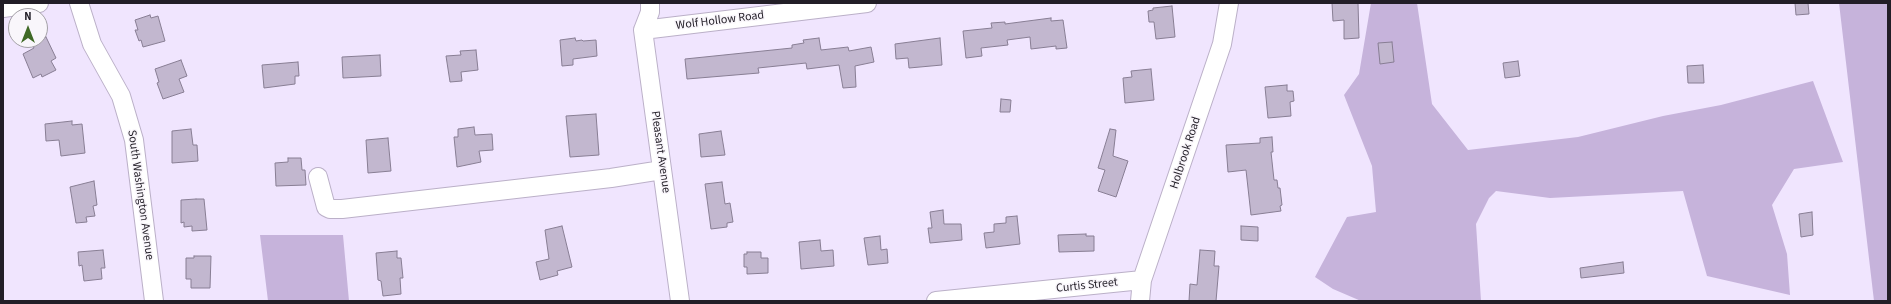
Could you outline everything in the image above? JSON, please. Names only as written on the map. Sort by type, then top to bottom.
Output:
[{"type":"street","points":[[3,8],[39,3]]},
{"type":"street","name":"South Washington Avenue","points":[[79,3],[92,44],[121,96],[134,140],[154,301]]},
{"type":"street","name":"Pleasant Avenue","points":[[650,3],[650,12],[643,30],[680,301]]},
{"type":"street","name":"Wolf Hollow Road","points":[[643,30],[867,3]]},
{"type":"street","name":"Holbrook Road","points":[[1140,301],[1142,280],[1222,44],[1229,3]]},
{"type":"street","points":[[318,177],[323,200],[326,207],[330,209],[427,201],[611,178],[662,170]]},
{"type":"street","name":"Curtis Street","points":[[936,301],[1142,280]]},
{"type":"shaded area","points":[[1371,3],[1417,3],[1432,104],[1468,150],[1578,137],[1663,116],[1721,105],[1813,81],[1843,162],[1794,169],[1772,205],[1787,254],[1790,295],[1707,276],[1683,191],[1550,198],[1496,191],[1489,198],[1476,224],[1481,301],[1361,301],[1333,289],[1315,277],[1347,217],[1376,212],[1372,166],[1344,95],[1359,74]]},
{"type":"shaded area","points":[[1839,3],[1888,3],[1888,301],[1874,301]]},
{"type":"shaded area","points":[[260,235],[343,235],[349,301],[268,301]]},
{"type":"building","points":[[1332,3],[1358,3],[1359,38],[1344,39],[1344,20],[1333,21]]},
{"type":"building","points":[[1795,3],[1808,3],[1809,14],[1796,15]]},
{"type":"building","points":[[1172,6],[1175,37],[1156,39],[1154,22],[1149,22],[1148,11],[1153,10],[1153,8]]},
{"type":"building","points":[[150,15],[151,18],[158,16],[165,41],[143,47],[135,30],[138,30],[135,20]]},
{"type":"building","points":[[1051,18],[1051,21],[1063,20],[1067,48],[1056,49],[1056,46],[1031,49],[1030,37],[1007,40],[1008,45],[981,48],[982,56],[966,58],[963,31],[992,28],[991,23],[1005,22],[1005,24]]},
{"type":"building","points":[[575,38],[576,41],[596,40],[597,56],[573,59],[573,65],[562,66],[560,40]]},
{"type":"building","points":[[819,38],[821,50],[848,47],[849,51],[871,47],[874,62],[855,66],[856,87],[843,88],[839,65],[807,69],[806,63],[758,68],[759,73],[687,79],[685,59],[792,48],[792,45],[804,43],[803,40]]},
{"type":"building","points":[[940,38],[942,65],[909,68],[908,58],[896,59],[895,44]]},
{"type":"building","points":[[48,41],[56,58],[51,61],[56,70],[42,77],[41,74],[33,78],[23,54],[34,48],[48,48]]},
{"type":"building","points":[[1392,42],[1394,62],[1380,64],[1378,43]]},
{"type":"building","points":[[476,50],[478,70],[461,72],[462,81],[450,82],[446,56],[461,55],[460,51]]},
{"type":"building","points":[[380,55],[381,76],[343,78],[342,57]]},
{"type":"building","points":[[181,60],[187,76],[179,79],[184,92],[163,99],[157,83],[159,82],[155,69]]},
{"type":"building","points":[[1518,61],[1520,76],[1505,78],[1503,63]]},
{"type":"building","points":[[298,62],[299,76],[295,76],[295,84],[264,88],[262,65]]},
{"type":"building","points":[[1703,65],[1704,83],[1688,83],[1687,66]]},
{"type":"building","points":[[1151,69],[1154,100],[1125,103],[1123,78],[1132,77],[1131,71]]},
{"type":"building","points":[[1287,85],[1287,91],[1293,91],[1294,101],[1290,102],[1291,116],[1268,118],[1265,87]]},
{"type":"building","points":[[1001,99],[1011,100],[1010,112],[1000,112]]},
{"type":"building","points":[[596,114],[599,155],[570,157],[566,116]]},
{"type":"building","points":[[72,121],[72,125],[82,124],[85,153],[61,156],[59,140],[46,141],[45,124]]},
{"type":"building","points":[[474,127],[475,135],[492,134],[493,150],[479,151],[481,162],[457,167],[454,137],[458,137],[458,129]]},
{"type":"building","points":[[191,129],[193,145],[197,145],[198,161],[172,163],[172,131]]},
{"type":"building","points":[[1110,129],[1116,130],[1113,156],[1128,161],[1116,197],[1098,191],[1105,170],[1098,168]]},
{"type":"building","points":[[721,131],[725,155],[701,157],[699,134]]},
{"type":"building","points":[[1272,137],[1273,152],[1271,152],[1274,180],[1277,180],[1278,188],[1280,188],[1282,205],[1280,206],[1281,211],[1251,215],[1246,170],[1228,172],[1226,145],[1260,143],[1260,138]]},
{"type":"building","points":[[388,138],[391,171],[368,173],[366,140]]},
{"type":"building","points":[[288,158],[301,158],[302,170],[305,170],[306,185],[276,186],[275,163],[288,162]]},
{"type":"building","points":[[94,181],[97,205],[93,206],[95,216],[86,217],[87,222],[76,223],[70,187]]},
{"type":"building","points":[[722,182],[725,204],[730,203],[733,222],[727,223],[727,227],[711,229],[705,184]]},
{"type":"building","points":[[204,199],[207,230],[192,231],[192,226],[184,227],[184,222],[181,223],[181,200]]},
{"type":"building","points":[[943,210],[944,224],[961,224],[962,240],[930,243],[928,228],[932,228],[930,212]]},
{"type":"building","points":[[1812,212],[1813,235],[1801,237],[1799,214]]},
{"type":"building","points":[[1017,216],[1020,244],[986,248],[984,233],[994,232],[994,224],[1006,223],[1006,217]]},
{"type":"building","points":[[562,226],[572,267],[557,271],[558,275],[540,280],[536,262],[549,259],[545,230]]},
{"type":"building","points":[[1241,226],[1258,227],[1258,241],[1241,240]]},
{"type":"building","points":[[1086,234],[1086,236],[1094,236],[1094,251],[1059,252],[1058,235]]},
{"type":"building","points":[[880,236],[881,250],[887,249],[888,263],[868,265],[864,238]]},
{"type":"building","points":[[820,240],[821,251],[833,250],[834,266],[801,269],[799,242]]},
{"type":"building","points":[[103,250],[105,268],[101,268],[102,279],[84,281],[82,265],[79,266],[78,252]]},
{"type":"building","points":[[1200,250],[1215,251],[1214,266],[1219,266],[1216,301],[1189,301],[1190,284],[1197,285]]},
{"type":"building","points":[[397,251],[397,258],[401,258],[403,278],[400,278],[401,294],[383,296],[381,281],[378,280],[376,253]]},
{"type":"building","points":[[747,252],[761,252],[761,258],[768,258],[768,273],[747,274],[747,267],[744,267],[744,254],[747,254]]},
{"type":"building","points":[[194,256],[211,256],[210,288],[191,288],[191,279],[186,279],[186,258],[194,258]]},
{"type":"building","points":[[1623,262],[1624,273],[1581,278],[1580,268]]}]
